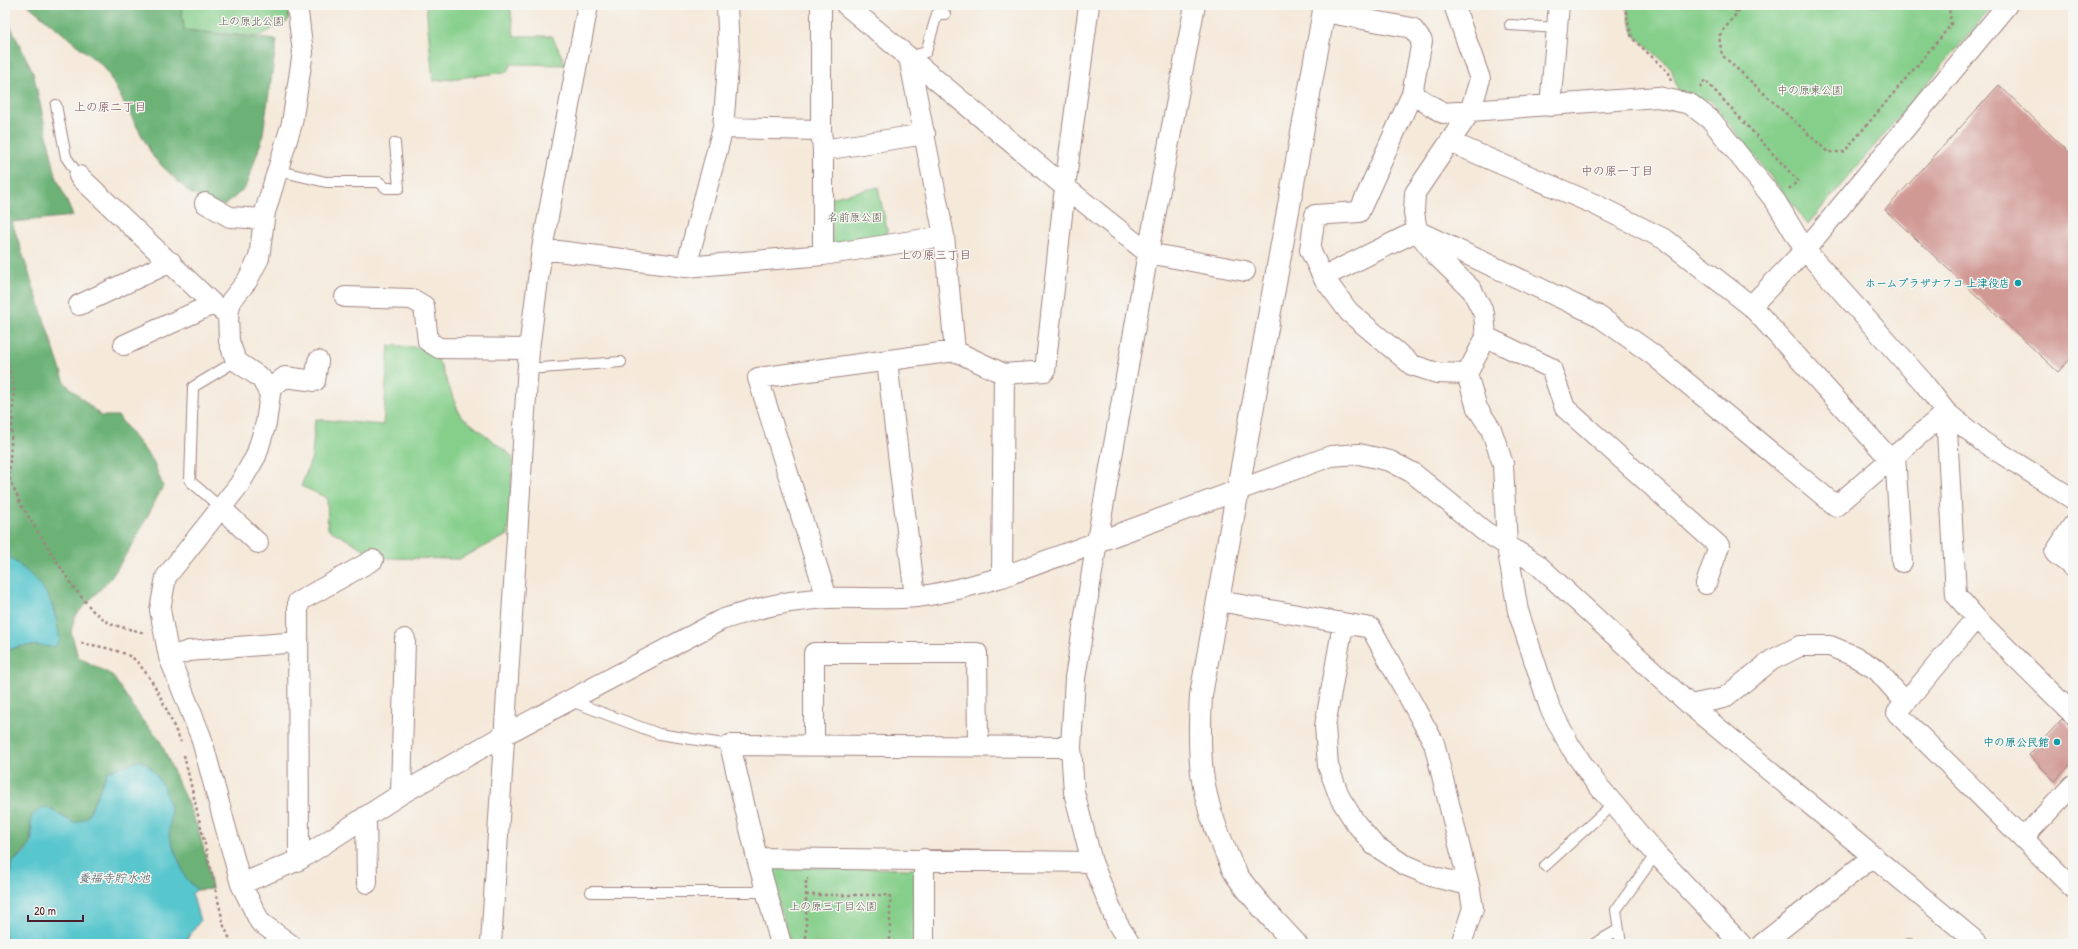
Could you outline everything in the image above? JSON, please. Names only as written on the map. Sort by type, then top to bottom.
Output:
[{"type":"street","points":[[124,345],[220,309],[231,301],[247,281],[259,258],[264,219],[292,123],[303,52],[297,5]]},
{"type":"street","points":[[492,944],[529,349],[542,249],[588,5]]},
{"type":"street","points":[[686,267],[723,128],[729,55],[727,5]]},
{"type":"street","points":[[821,5],[823,255]]},
{"type":"street","points":[[846,5],[1065,187],[1148,253],[1245,271]]},
{"type":"street","points":[[827,598],[758,378],[955,351],[1004,374],[1045,372],[1065,187],[1089,5]]},
{"type":"street","points":[[1130,944],[1117,923],[1092,862],[1074,792],[1070,747],[1075,678],[1097,541],[1148,253],[1195,5]]},
{"type":"street","points":[[1454,5],[1480,79],[1470,112],[1416,193],[1414,212],[1417,231],[1435,254],[1472,290],[1484,314],[1486,337],[1467,374],[1477,408],[1491,429],[1503,464],[1507,546],[1518,611],[1550,708],[1570,746],[1613,804],[1656,854],[1741,944]]},
{"type":"street","points":[[1550,106],[1559,5]]},
{"type":"street","points":[[1751,306],[1805,250],[2007,5]]},
{"type":"street","points":[[1296,944],[1265,911],[1237,876],[1217,833],[1203,788],[1198,744],[1201,695],[1324,8],[1412,28],[1422,42],[1412,94],[1359,212],[1315,215],[1310,250],[1323,277],[1349,312],[1412,366],[1436,373],[1467,374]]},
{"type":"street","points":[[908,57],[925,134],[944,236],[955,351]]},
{"type":"street","points":[[1412,94],[1443,113],[1658,97],[1690,104],[1712,121],[1776,202],[1805,250],[1923,382],[1946,412],[1983,442],[2073,499]]},
{"type":"street","points":[[723,128],[821,130]]},
{"type":"street","points":[[823,150],[925,134]]},
{"type":"street","points":[[1450,142],[1594,204],[1666,240],[1751,306],[1893,457],[1902,562]]},
{"type":"street","points":[[79,176],[220,309],[236,361],[261,378],[270,394],[266,423],[256,456],[239,485],[220,507],[166,577],[160,610],[167,648],[201,737],[241,884],[260,922],[290,944]]},
{"type":"street","points":[[205,203],[230,217],[264,219]]},
{"type":"street","points":[[1417,231],[1597,315],[1652,354],[1836,506],[1946,412]]},
{"type":"street","points":[[1323,277],[1417,231]]},
{"type":"street","points":[[542,249],[686,267],[823,255],[944,236]]},
{"type":"street","points":[[79,305],[170,262]]},
{"type":"street","points":[[345,297],[412,299],[424,306],[428,341],[439,348],[529,349]]},
{"type":"street","points":[[1486,337],[1551,368],[1565,408],[1719,546],[1706,584]]},
{"type":"street","points":[[268,390],[285,377],[315,381],[318,361]]},
{"type":"street","points":[[887,361],[915,597]]},
{"type":"street","points":[[1002,577],[1004,374]]},
{"type":"street","points":[[1946,412],[1956,595],[1976,618],[2073,714]]},
{"type":"street","points":[[241,884],[299,860],[401,794],[506,734],[721,620],[785,602],[827,598],[915,597],[955,591],[1002,577],[1331,456],[1359,454],[1390,461],[1413,473],[1484,531],[1537,564],[1690,705],[1979,944]]},
{"type":"street","points":[[220,507],[258,543]]},
{"type":"street","points":[[2073,525],[2055,553],[2073,567]]},
{"type":"street","points":[[299,860],[298,602],[373,560]]},
{"type":"street","points":[[1219,601],[1371,628],[1434,743],[1469,885],[1473,908],[1461,944]]},
{"type":"street","points":[[1976,618],[1896,713],[2073,888]]},
{"type":"street","points":[[1343,624],[1325,726],[1328,766],[1340,798],[1355,822],[1374,845],[1403,864],[1434,877],[1469,885]]},
{"type":"street","points":[[401,794],[405,639]]},
{"type":"street","points":[[167,648],[189,651],[298,642]]},
{"type":"street","points":[[1690,705],[1724,698],[1772,660],[1800,646],[1830,646],[1854,656],[1877,670],[1904,702]]},
{"type":"street","points":[[814,745],[814,653],[977,653],[978,745]]},
{"type":"street","points":[[781,944],[757,858],[730,745],[978,745],[1070,747]]},
{"type":"street","points":[[2023,838],[2073,785]]},
{"type":"street","points":[[366,816],[367,883]]},
{"type":"street","points":[[1762,944],[1874,856]]},
{"type":"street","points":[[757,858],[1092,862]]},
{"type":"street","points":[[924,859],[924,944]]},
{"type":"lane","points":[[908,57],[926,52],[936,14],[945,14]]},
{"type":"lane","points":[[1510,25],[1557,28]]},
{"type":"lane","points":[[56,105],[66,157],[79,176]]},
{"type":"lane","points":[[279,171],[326,182],[379,182],[386,188],[399,188],[395,143]]},
{"type":"lane","points":[[220,507],[190,481],[194,387],[236,361]]},
{"type":"lane","points":[[528,369],[621,362]]},
{"type":"lane","points":[[569,700],[659,734],[730,745]]},
{"type":"lane","points":[[1545,866],[1613,804]]},
{"type":"lane","points":[[1621,944],[1616,910],[1656,854]]},
{"type":"lane","points":[[591,892],[766,892]]},
{"type":"lane","points":[[1594,944],[1618,930]]},
{"type":"path","points":[[1624,5],[1632,38],[1669,73],[1674,101]]},
{"type":"path","points":[[1731,5],[1737,13]]},
{"type":"path","points":[[1743,5],[1719,36],[1722,55],[1828,152],[1844,152],[1951,25],[1949,7],[1946,5]]},
{"type":"path","points":[[5,347],[14,391],[9,477],[21,505],[71,584],[93,611],[110,624],[167,648]]},
{"type":"path","points":[[81,642],[102,646],[133,658],[153,684],[183,747]]},
{"type":"path","points":[[184,753],[224,926],[232,944]]},
{"type":"path","points":[[806,944],[806,879],[811,879]]},
{"type":"path","points":[[806,895],[890,896],[890,944]]},
{"type":"green space","points":[[28,5],[181,5],[184,30],[277,40],[262,140],[245,188],[224,206],[191,194],[154,158],[105,68]]},
{"type":"green space","name":"上の原北公園","points":[[181,5],[290,5],[288,21],[258,37],[184,30]]},
{"type":"green space","points":[[426,5],[510,5],[514,36],[552,36],[566,65],[511,64],[507,72],[433,81]]},
{"type":"green space","name":"中の原東公園","points":[[1626,5],[1994,5],[1808,224],[1710,100],[1679,94],[1671,68],[1634,35]]},
{"type":"green space","points":[[5,15],[33,72],[56,176],[73,216],[12,222],[65,383],[101,416],[118,416],[153,461],[163,486],[134,542],[111,578],[75,616],[71,632],[78,657],[112,675],[142,720],[159,738],[198,828],[212,889],[197,890],[185,877],[168,836],[171,813],[141,760],[108,771],[87,818],[74,823],[46,807],[30,820],[30,843],[11,865],[8,907],[5,908],[5,653],[14,648],[25,645],[46,646],[55,612],[42,587],[5,553]]},
{"type":"green space","name":"名前原公園","points":[[878,187],[888,235],[832,245],[830,198]]},
{"type":"green space","points":[[389,345],[424,348],[436,354],[460,415],[513,457],[508,535],[459,559],[380,558],[328,529],[327,498],[301,486],[312,457],[315,419],[383,425]]},
{"type":"green space","name":"上の原三丁目公園","points":[[777,867],[918,869],[917,944],[790,944],[771,876]]},
{"type":"water","points":[[5,553],[29,573],[46,593],[54,613],[60,640],[54,647],[22,646],[16,647],[5,653]]},
{"type":"water","name":"養福寺貯水池","points":[[141,760],[153,770],[165,789],[171,813],[169,836],[185,877],[197,890],[192,893],[200,921],[183,944],[5,944],[5,908],[9,907],[11,865],[30,845],[32,838],[31,818],[38,810],[46,807],[74,823],[87,818],[108,771]]},
{"type":"building","name":"ホームプラザナフコ 上津役店","points":[[1999,85],[2073,156],[2073,356],[2058,372],[1885,210]]},
{"type":"building","name":"中の原公民館","points":[[2062,719],[2073,729],[2073,762],[2055,781],[2029,755]]},
{"type":"place","name":"ホームプラザナフコ 上津役店","points":[[2018,283]]},
{"type":"place","name":"中の原公民館","points":[[2057,742]]},
{"type":"district","name":"上の原二丁目","points":[[110,107]]},
{"type":"district","name":"中の原一丁目","points":[[1617,171]]},
{"type":"district","name":"上の原三丁目","points":[[935,255]]}]
